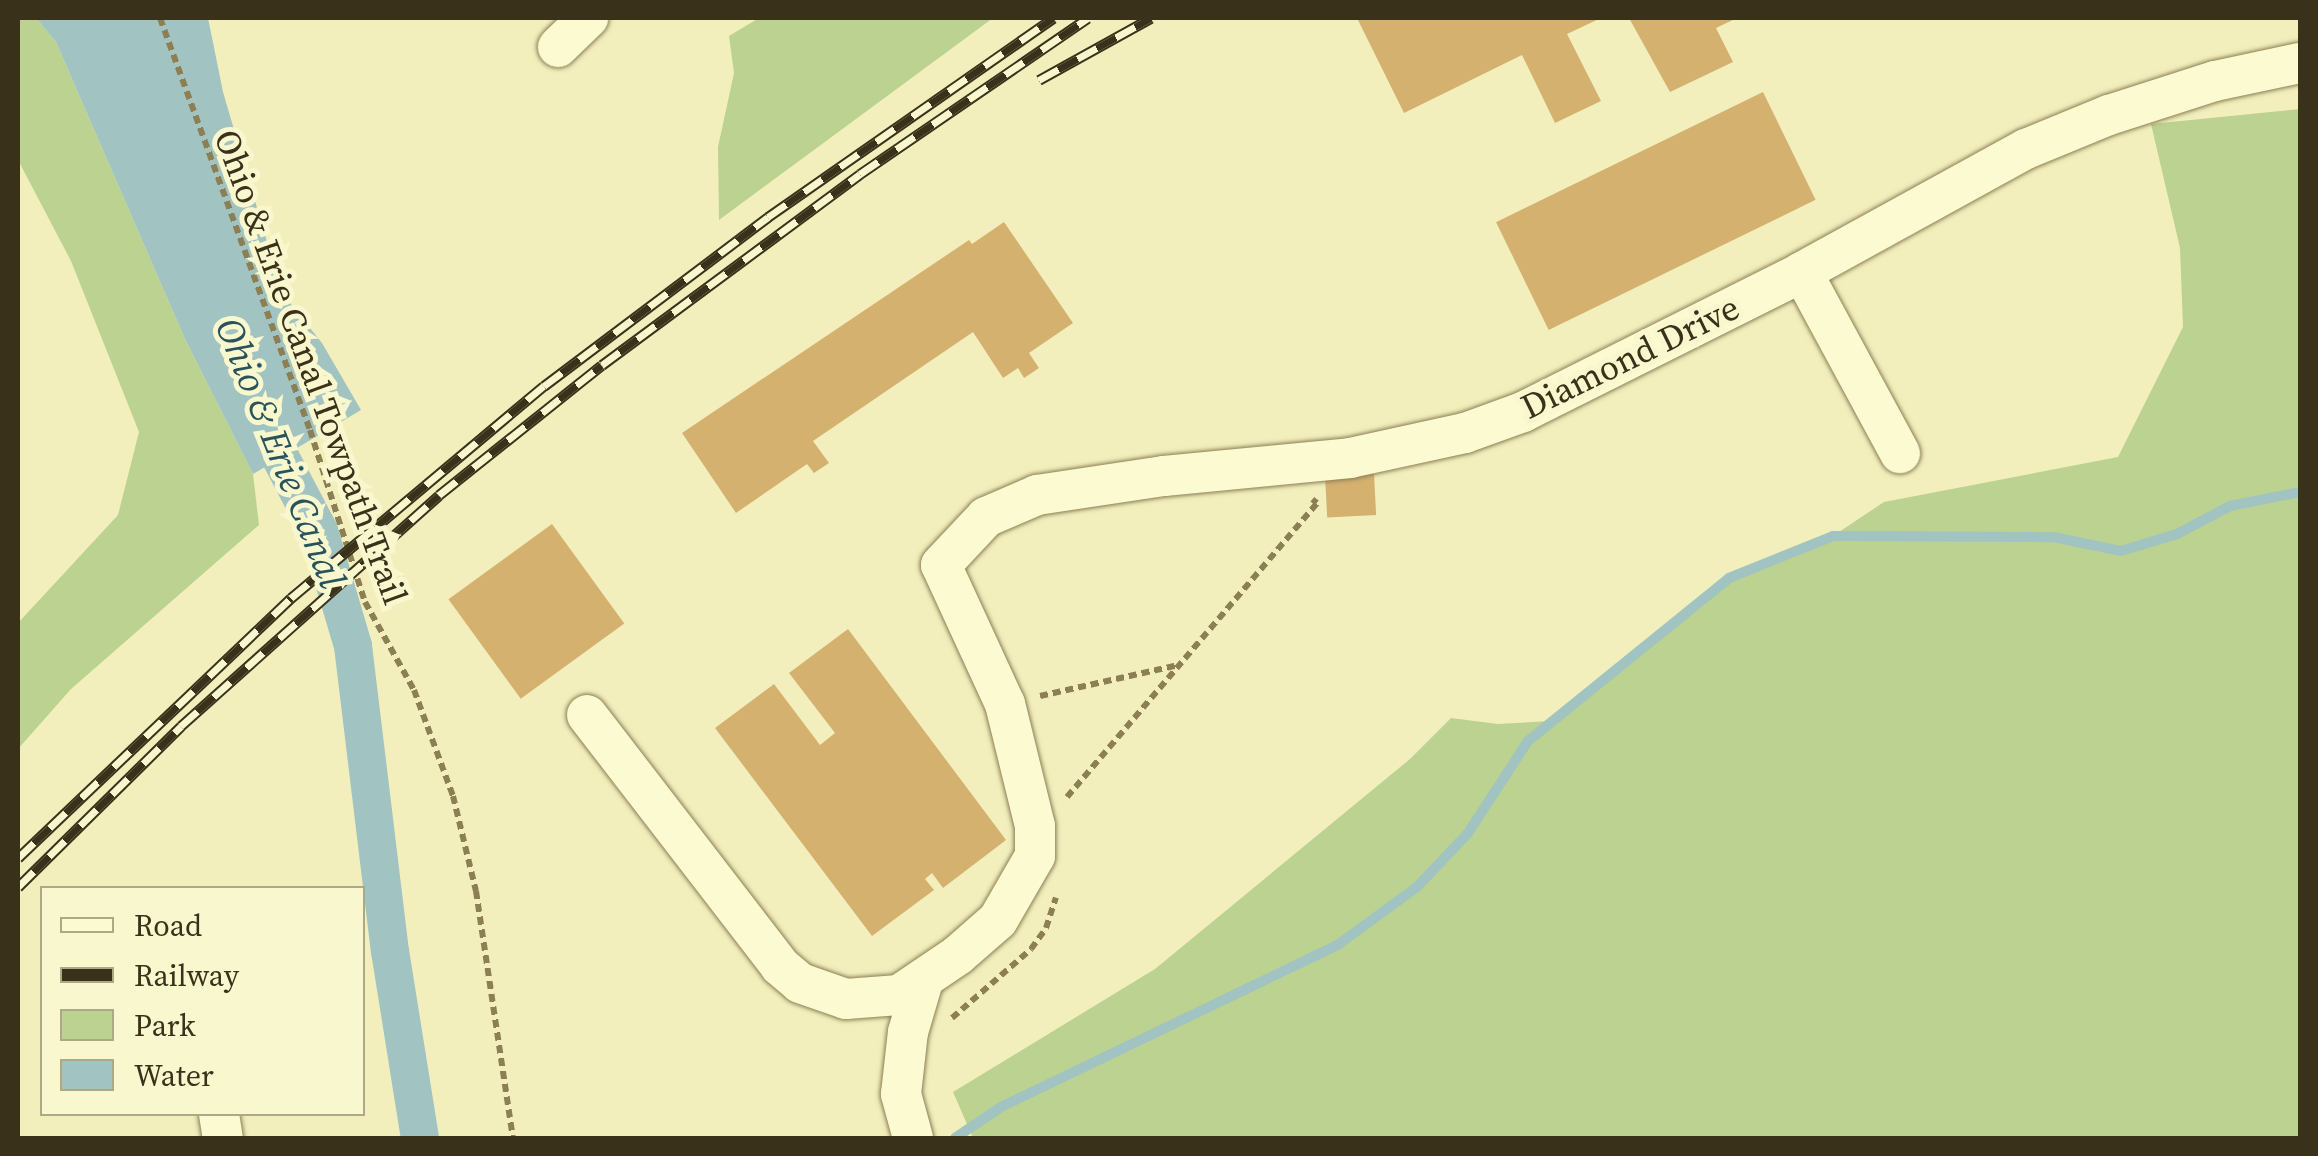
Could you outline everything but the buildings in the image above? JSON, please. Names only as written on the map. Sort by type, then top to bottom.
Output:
[{"type":"street","points":[[558,47],[588,18]]},
{"type":"street","name":"Diamond Drive","points":[[1005,704],[941,565],[986,517],[1037,495],[1164,476],[1350,458],[1480,428],[1523,412],[1802,272],[2026,150],[2108,115],[2214,81],[2300,63]]},
{"type":"street","points":[[1802,272],[1900,453]]},
{"type":"street","points":[[587,715],[751,932],[800,983],[846,999],[884,999],[924,981],[998,920],[1035,856],[1035,826],[1005,704]]},
{"type":"street","points":[[911,1134],[901,1094],[908,1032],[924,981]]},
{"type":"path","name":"Ohio & Erie Canal Towpath Trail","points":[[160,18],[310,430],[365,602],[414,690],[467,847],[513,1138]]},
{"type":"path","points":[[1064,812],[1065,799],[1321,502],[1304,491]]},
{"type":"path","points":[[1005,704],[1179,665]]},
{"type":"path","points":[[947,1022],[1031,949],[1046,928],[1058,894]]},
{"type":"green space","points":[[18,18],[36,18],[56,42],[185,339],[253,474],[259,525],[71,689],[18,749],[18,623],[118,515],[139,432],[71,261],[18,160]]},
{"type":"green space","points":[[759,18],[993,18],[719,220],[718,147],[734,73],[729,36]]},
{"type":"green space","points":[[2300,109],[2300,1138],[973,1138],[953,1092],[1155,969],[1410,759],[1451,718],[1498,724],[1551,721],[1729,578],[1833,536],[1884,502],[2118,457],[2183,327],[2180,248],[2151,124]]},
{"type":"water","points":[[36,18],[208,18],[223,92],[282,293],[322,343],[361,410],[253,474],[185,339],[56,42]]},
{"type":"waterway","name":"Ohio & Erie Canal","points":[[256,411],[319,531],[353,646],[390,951],[420,1138]]},
{"type":"waterway","points":[[955,1138],[1001,1107],[1339,944],[1417,887],[1468,833],[1528,741],[1729,578],[1833,536],[2053,537],[2121,551],[2177,534],[2230,506],[2300,492]]},
{"type":"railway","points":[[18,858],[291,598],[544,386],[768,217],[1053,18]]},
{"type":"railway","points":[[18,887],[181,726],[439,495],[602,365],[860,174],[1088,18]]},
{"type":"railway","points":[[1039,80],[1151,18]]}]
